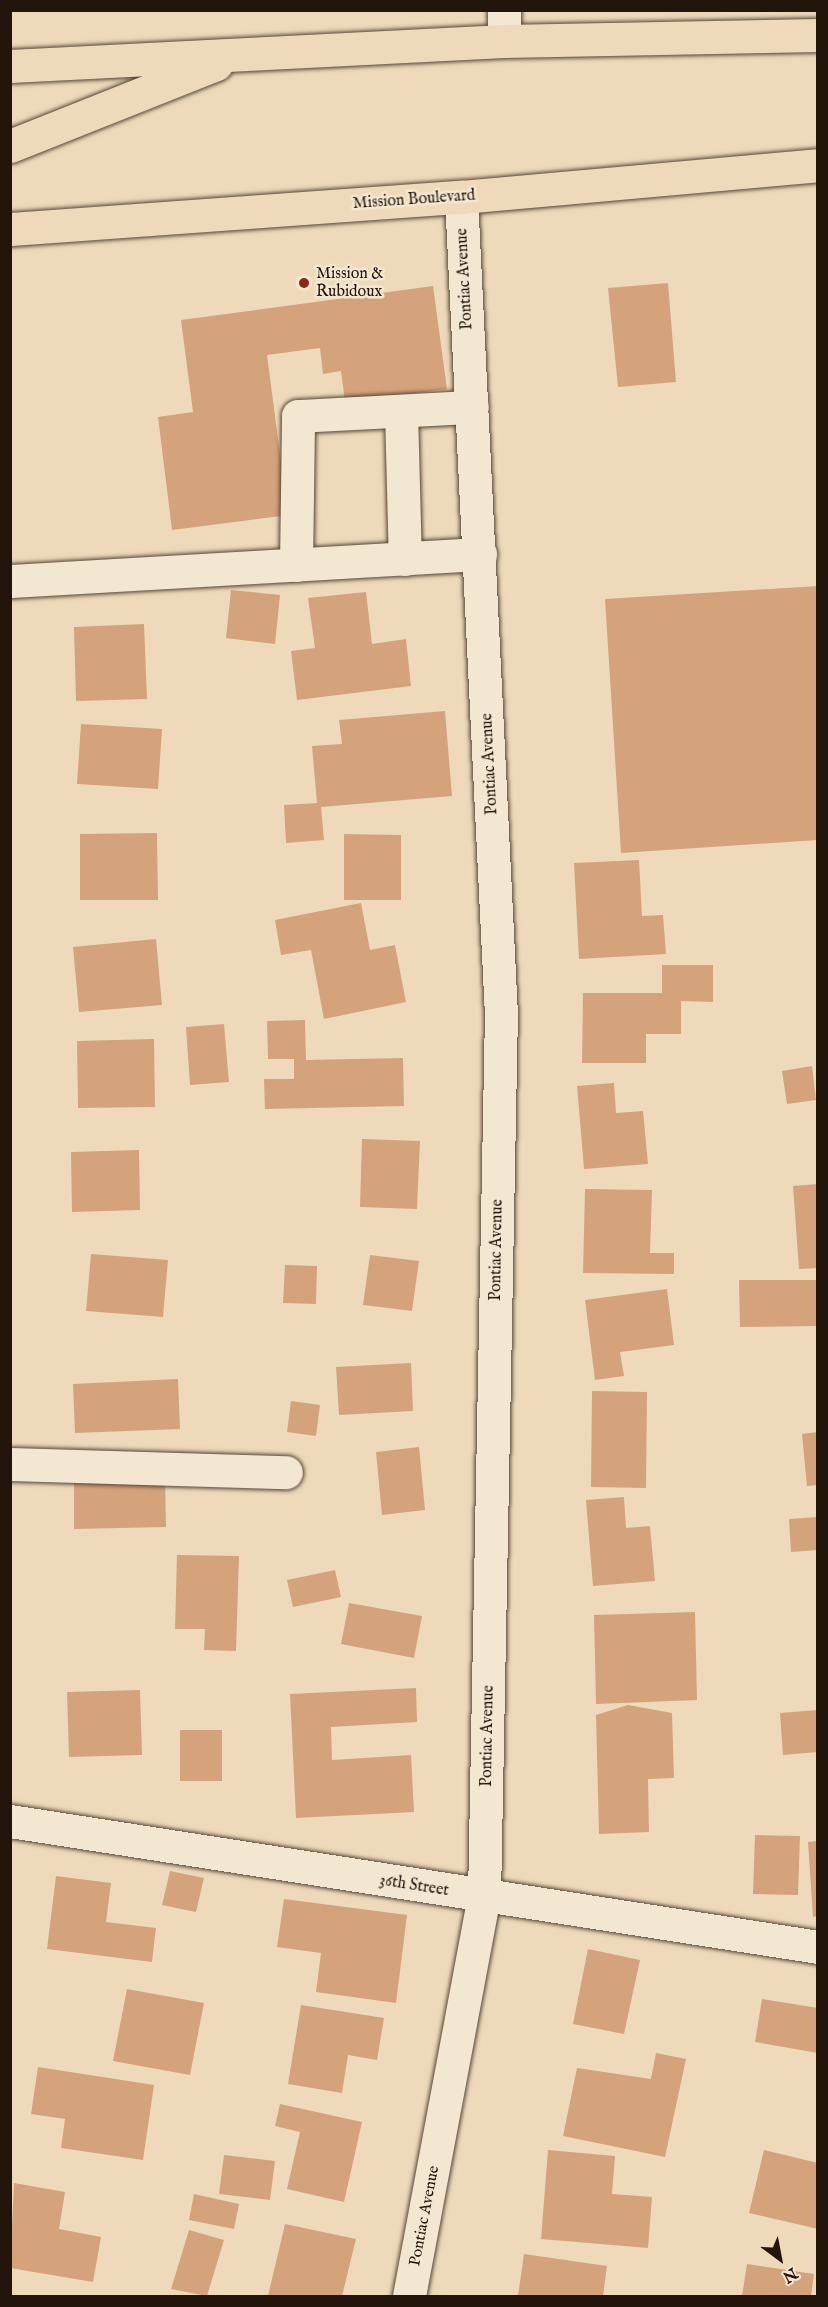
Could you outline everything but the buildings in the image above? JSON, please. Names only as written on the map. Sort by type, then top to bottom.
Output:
[{"type":"main road","points":[[10,66],[240,54],[504,26],[818,35]]},
{"type":"main road","points":[[10,146],[240,54]]},
{"type":"main road","name":"Mission Boulevard","points":[[10,229],[461,197],[818,165]]},
{"type":"street","name":"Pontiac Avenue","points":[[409,2296],[484,1897],[501,1015],[461,197]]},
{"type":"street","points":[[296,565],[298,416],[472,407]]},
{"type":"street","points":[[401,411],[405,558]]},
{"type":"street","points":[[10,581],[480,554]]},
{"type":"street","points":[[10,1464],[286,1472]]},
{"type":"street","name":"36th Street","points":[[10,1821],[484,1897],[818,1947]]},
{"type":"place","name":"Mission & Rubidoux","points":[[304,283]]}]
